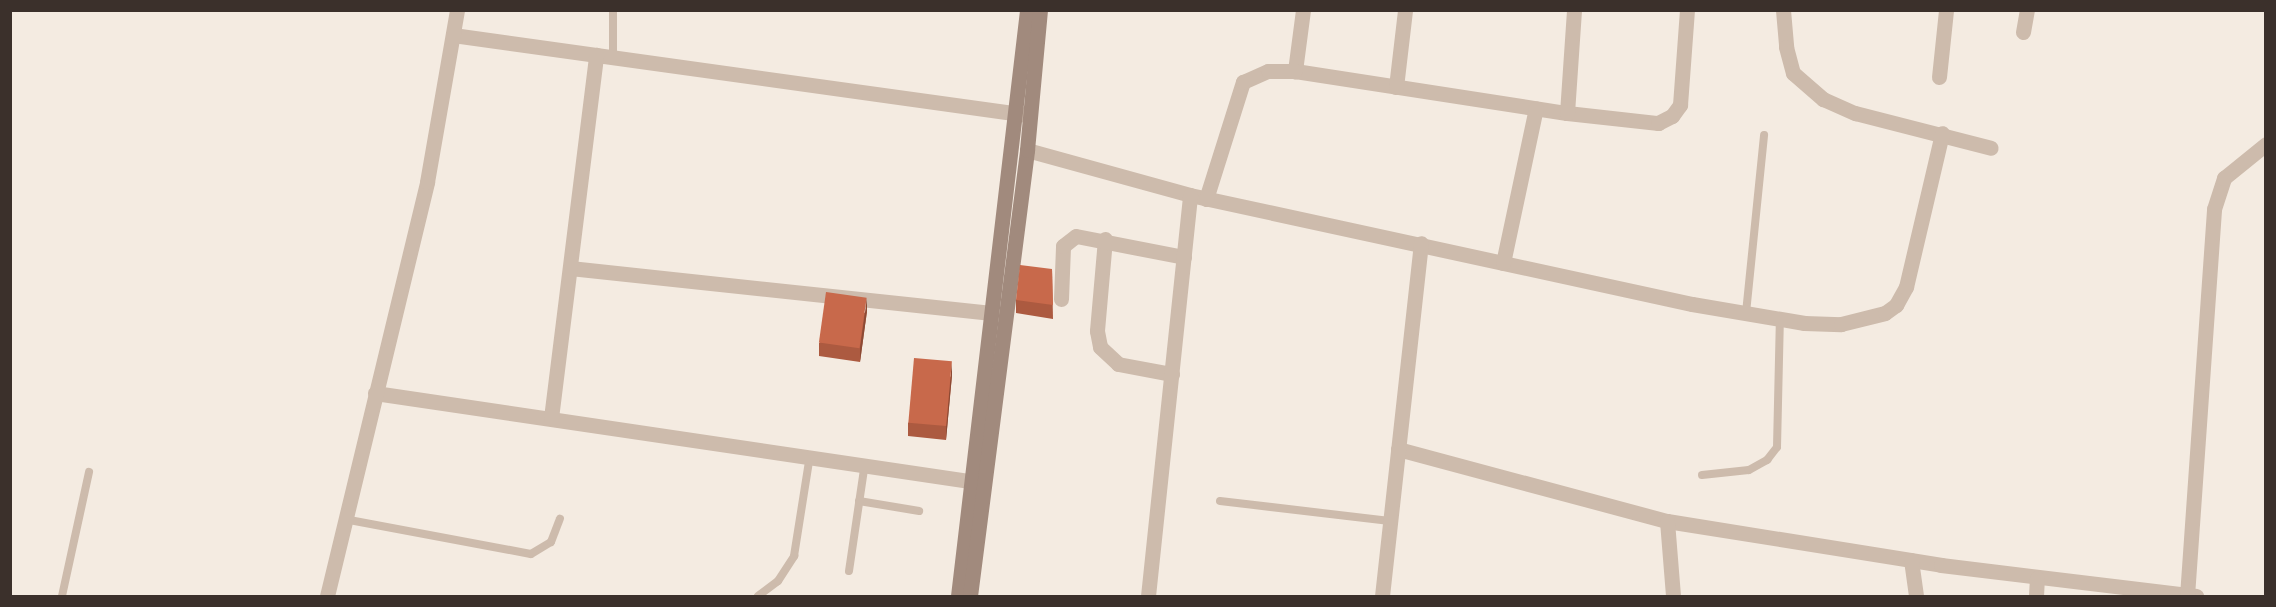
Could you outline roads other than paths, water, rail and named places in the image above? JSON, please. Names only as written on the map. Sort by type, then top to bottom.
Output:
[{"type":"main road","points":[[958,597],[979,482],[1027,150],[1023,114],[1027,10]]},
{"type":"main road","points":[[970,597],[992,313],[1040,10]]},
{"type":"street","points":[[327,597],[427,182],[458,10]]},
{"type":"street","points":[[1295,71],[1303,10]]},
{"type":"street","points":[[1396,87],[1405,10]]},
{"type":"street","points":[[1567,113],[1574,10]]},
{"type":"street","points":[[1206,199],[1243,82],[1268,72],[1295,71],[1567,113],[1658,123],[1672,116],[1680,105],[1687,10]]},
{"type":"street","points":[[1783,10],[1786,47],[1793,73],[1823,99],[1890,123],[1942,133],[1991,148]]},
{"type":"street","points":[[1939,77],[1947,10]]},
{"type":"street","points":[[2023,32],[2026,10]]},
{"type":"street","points":[[453,35],[1023,114]]},
{"type":"street","points":[[551,418],[596,55]]},
{"type":"street","points":[[1503,263],[1536,108]]},
{"type":"street","points":[[1027,150],[1206,199],[1421,243],[1503,263],[1746,313],[1780,319],[1841,324],[1885,313],[1896,305],[1906,287],[1942,133]]},
{"type":"street","points":[[1398,449],[1667,521],[1911,560],[2190,596],[2214,209],[2224,178],[2265,144]]},
{"type":"street","points":[[1148,597],[1190,195]]},
{"type":"street","points":[[1061,299],[1064,246],[1068,240],[1076,236],[1104,239],[1184,257]]},
{"type":"street","points":[[1104,239],[1097,331],[1100,347],[1118,364],[1172,374]]},
{"type":"street","points":[[1382,597],[1421,243]]},
{"type":"street","points":[[570,268],[992,313]]},
{"type":"street","points":[[375,393],[865,463],[979,482]]},
{"type":"street","points":[[1667,521],[1673,597]]},
{"type":"street","points":[[1911,560],[1916,597]]},
{"type":"street","points":[[2036,597],[2037,578]]},
{"type":"lane","points":[[613,57],[614,10]]},
{"type":"lane","points":[[1746,313],[1764,135]]},
{"type":"lane","points":[[1702,476],[1749,470],[1767,460],[1777,447],[1780,319]]},
{"type":"lane","points":[[758,597],[778,581],[794,555],[810,455]]},
{"type":"lane","points":[[849,571],[865,463]]},
{"type":"lane","points":[[62,597],[89,472]]},
{"type":"lane","points":[[859,501],[919,511]]},
{"type":"lane","points":[[1220,501],[1390,521]]},
{"type":"lane","points":[[345,519],[531,555],[551,542],[560,519]]}]
